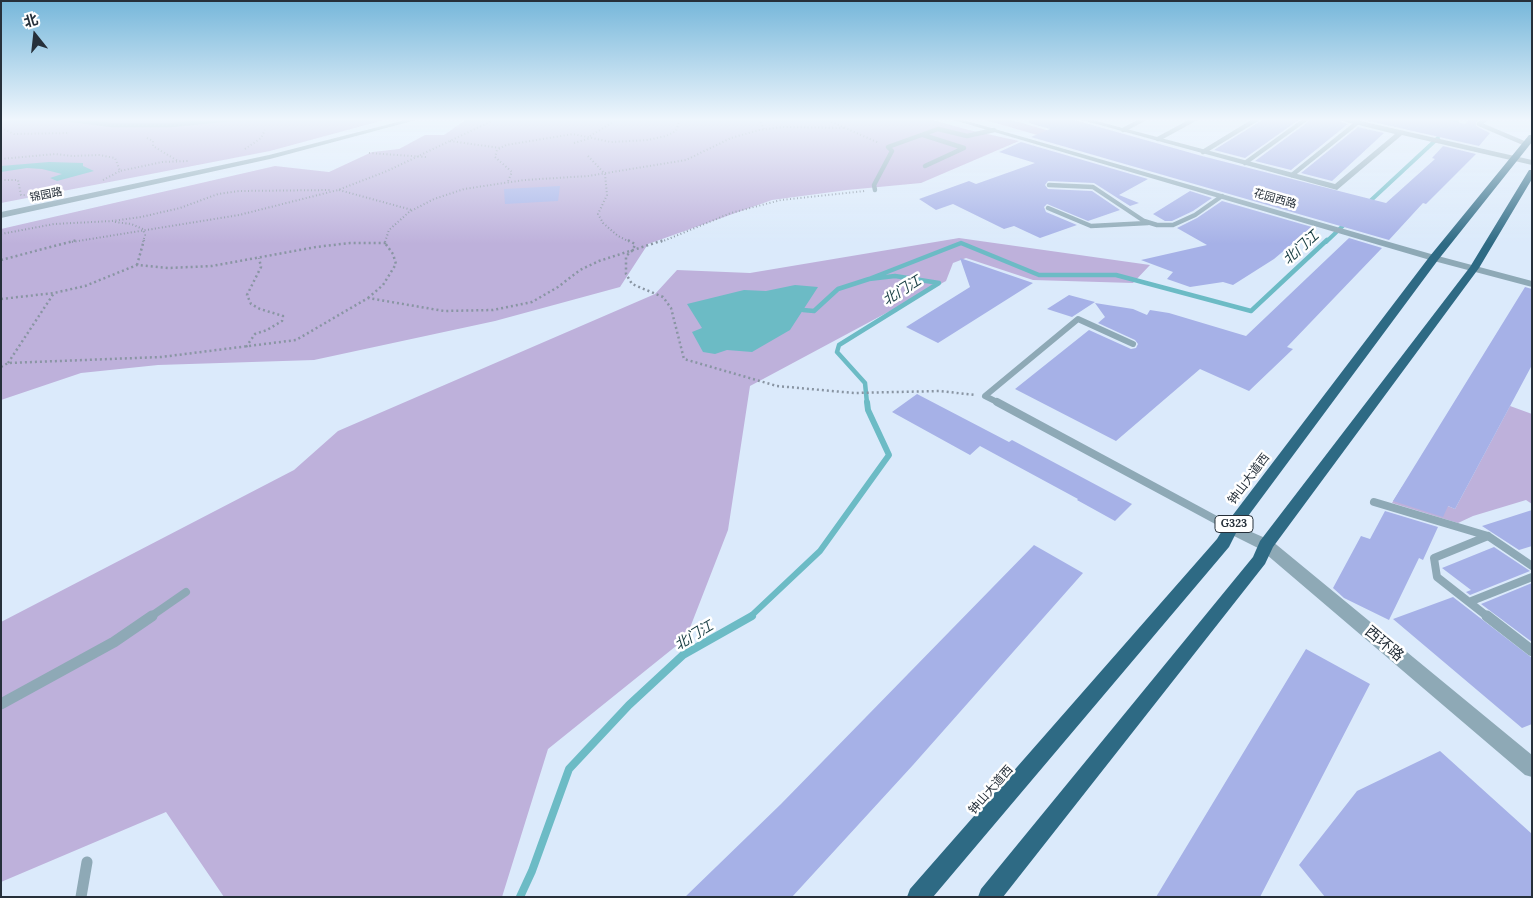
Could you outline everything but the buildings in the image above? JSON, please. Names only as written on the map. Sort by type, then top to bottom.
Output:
[{"type":"highway","name":"钟山大道西","points":[[918,897],[1223,543],[1231,528],[1434,258],[1511,161]]},
{"type":"highway","name":"G323","points":[[990,897],[1259,560],[1266,545],[1474,268],[1532,172]]},
{"type":"street","name":"锦园路","points":[[1,215],[252,161]]},
{"type":"street","name":"花园西路","points":[[1101,161],[1434,258],[1532,284]]},
{"type":"street","points":[[1237,161],[1337,188],[1368,161]]},
{"type":"street","name":"西环路","points":[[1231,528],[1266,545],[1532,768]]},
{"type":"lane","points":[[875,190],[874,185],[887,161]]},
{"type":"lane","points":[[925,166],[936,161]]},
{"type":"lane","points":[[1292,175],[1310,161]]},
{"type":"lane","points":[[1049,185],[1093,187],[1109,199],[1150,223],[1157,225],[1173,225],[1195,215],[1222,196]]},
{"type":"lane","points":[[1048,208],[1091,226],[1150,223]]},
{"type":"lane","points":[[1133,344],[1078,319],[985,396],[1231,528]]},
{"type":"lane","points":[[1374,502],[1488,536],[1532,566]]},
{"type":"lane","points":[[1488,536],[1434,558],[1436,577],[1532,651]]},
{"type":"lane","points":[[1469,602],[1532,577]]},
{"type":"lane","points":[[1,704],[114,642],[186,592]]},
{"type":"lane","points":[[81,897],[87,862]]},
{"type":"path","points":[[116,161],[120,170]]},
{"type":"path","points":[[100,182],[120,170],[162,162],[188,161]]},
{"type":"path","points":[[1,260],[83,239],[239,215],[284,205],[338,190],[409,161]]},
{"type":"path","points":[[498,161],[512,172],[508,182]]},
{"type":"path","points":[[593,161],[605,174],[607,195],[598,214],[603,224],[618,236],[635,244],[634,250],[626,256],[626,274],[632,284],[663,297],[671,308],[684,359],[777,386],[854,393],[940,391],[985,396]]},
{"type":"path","points":[[385,243],[389,230],[412,210],[434,199],[464,189],[508,182],[605,174],[681,161]]},
{"type":"path","points":[[1,180],[18,180],[22,195],[30,195]]},
{"type":"path","points":[[107,222],[157,214],[218,194],[239,191],[338,190],[412,210]]},
{"type":"path","points":[[368,298],[444,311],[493,310],[532,302],[558,287],[580,270],[598,261],[658,243],[731,213],[781,200],[875,190]]},
{"type":"path","points":[[1,234],[54,224],[107,222],[131,224],[142,229],[145,235],[137,265]]},
{"type":"path","points":[[1,299],[54,293],[86,286],[137,265],[177,268],[212,266],[341,244],[385,243]]},
{"type":"path","points":[[8,363],[161,357],[296,340],[368,298],[383,285],[396,264],[393,254],[385,243]]},
{"type":"path","points":[[246,347],[254,334],[282,321],[282,316],[251,304],[247,295],[261,267],[258,258]]},
{"type":"path","points":[[1,367],[8,363],[54,293]]},
{"type":"shaded area","points":[[1,161],[219,161],[1,203]]},
{"type":"shaded area","points":[[353,161],[973,161],[921,183],[772,200],[648,244],[620,287],[495,321],[314,360],[158,365],[81,373],[1,400],[1,229],[275,166],[329,172]]},
{"type":"shaded area","points":[[959,238],[1150,265],[1133,283],[1033,280],[966,258],[953,263],[946,281],[750,386],[728,530],[686,638],[548,749],[502,897],[224,897],[166,812],[1,882],[1,622],[294,470],[338,431],[655,294],[677,270],[750,273]]},
{"type":"shaded area","points":[[1510,406],[1532,414],[1532,504],[1526,500],[1473,516],[1458,523],[1392,503],[1402,487],[1455,509]]},
{"type":"water","points":[[49,162],[83,163],[83,166],[94,171],[57,181],[50,178],[62,174],[42,169],[27,168],[1,172],[1,166]]},
{"type":"water","points":[[795,285],[818,287],[790,330],[752,352],[727,350],[715,354],[703,352],[692,332],[702,328],[687,304],[744,290],[766,291]]},
{"type":"waterway","name":"北门江","points":[[1368,203],[1413,161]]},
{"type":"waterway","name":"北门江","points":[[1326,242],[1348,221]]},
{"type":"waterway","name":"北门江","points":[[869,279],[961,243],[1039,275],[1116,275],[1251,311],[1327,240]]},
{"type":"waterway","name":"北门江","points":[[867,403],[865,383],[837,352],[839,345],[939,283],[895,276],[869,279]]},
{"type":"waterway","points":[[803,310],[814,311],[838,289],[869,279]]},
{"type":"waterway","name":"北门江","points":[[750,617],[820,551],[889,455],[868,410],[867,402]]},
{"type":"waterway","name":"北门江","points":[[520,897],[532,871],[569,769],[629,705],[683,655],[752,616]]}]
